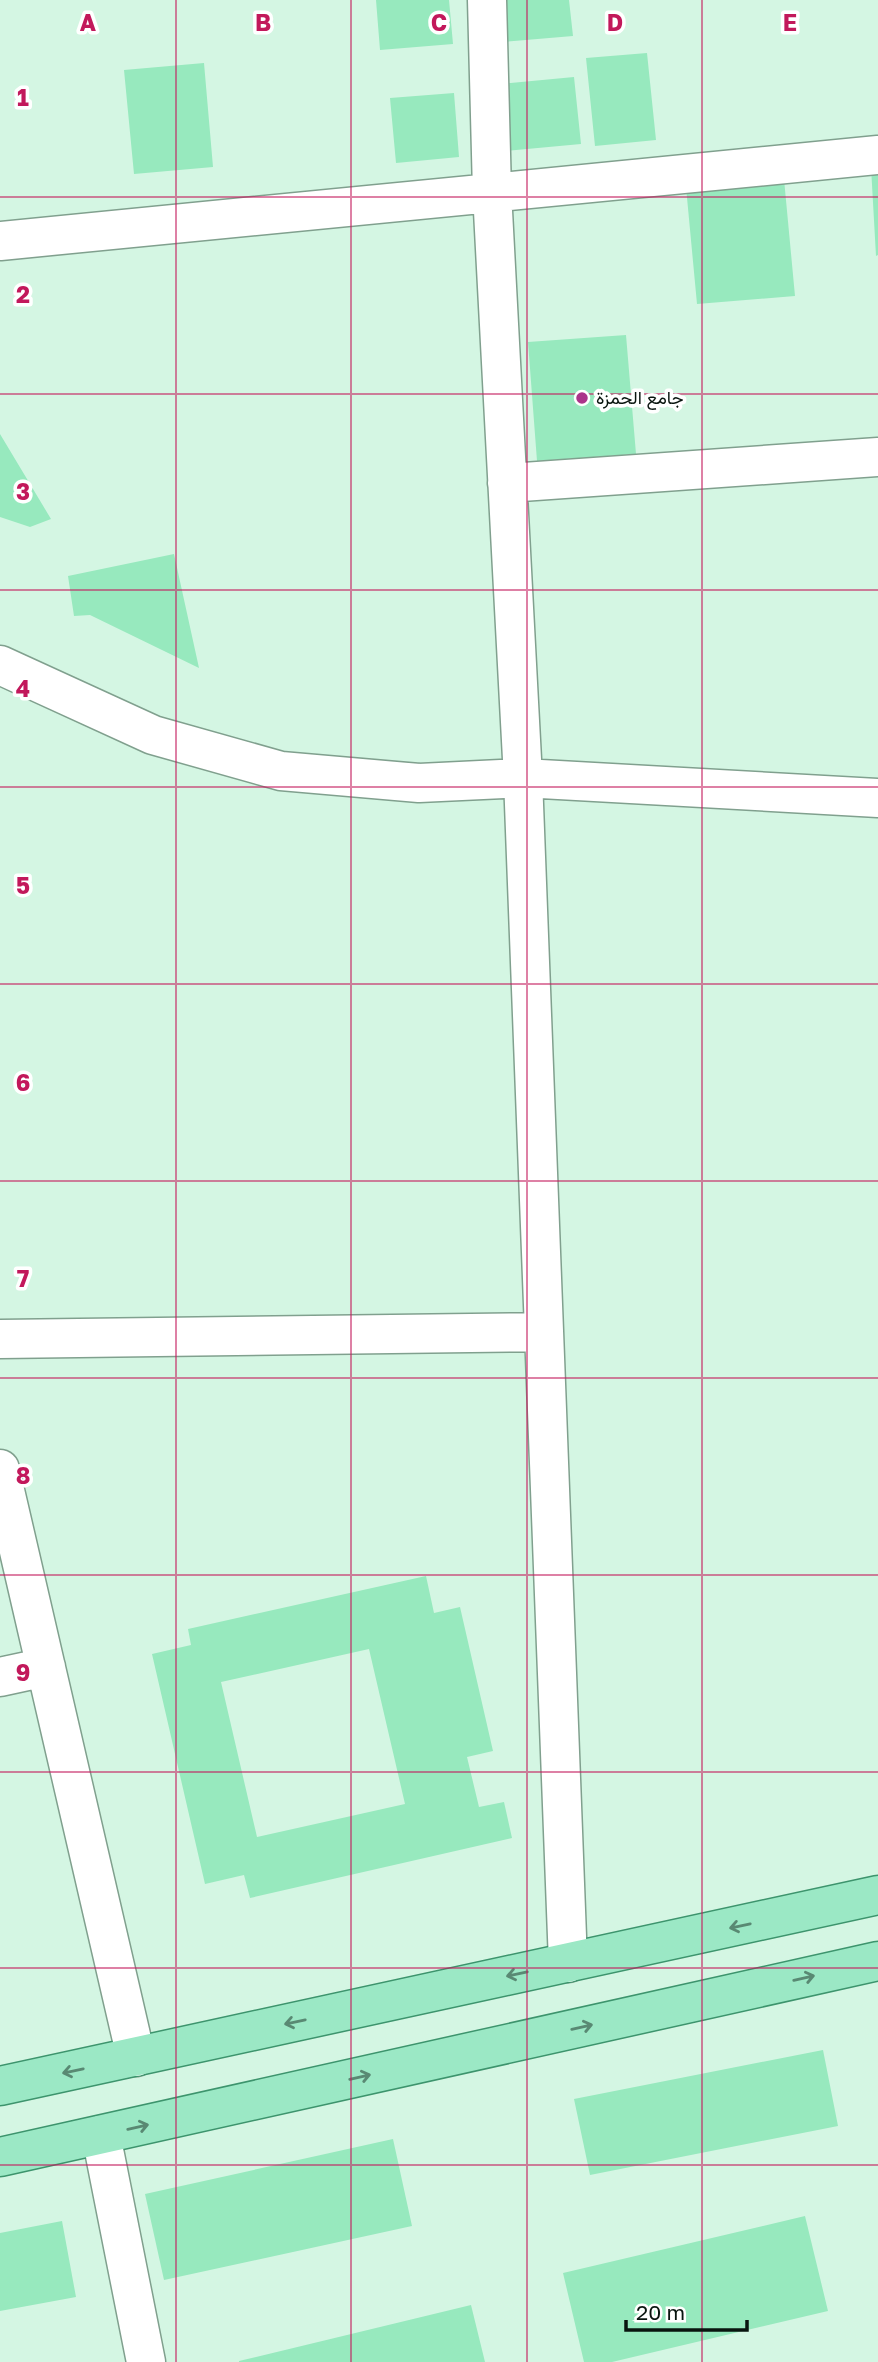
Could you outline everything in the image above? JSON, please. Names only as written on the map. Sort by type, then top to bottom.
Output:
[{"type":"main road","points":[[0,2086],[878,1895]]},
{"type":"main road","points":[[0,2157],[878,1961]]},
{"type":"street","points":[[487,0],[492,192],[523,778],[568,1963]]},
{"type":"street","points":[[0,241],[878,155]]},
{"type":"street","points":[[507,483],[878,457]]},
{"type":"street","points":[[0,665],[153,735],[281,771],[419,783],[523,778],[878,797]]},
{"type":"street","points":[[0,1339],[544,1332]]},
{"type":"street","points":[[0,1469],[136,2057]]},
{"type":"street","points":[[0,1677],[46,1667]]},
{"type":"street","points":[[101,2135],[146,2362]]},
{"type":"building","points":[[376,0],[449,0],[453,44],[380,50]]},
{"type":"building","points":[[500,0],[569,0],[573,36],[503,42]]},
{"type":"building","points":[[647,53],[656,140],[595,146],[586,58]]},
{"type":"building","points":[[204,63],[213,167],[134,174],[124,70]]},
{"type":"building","points":[[574,77],[581,144],[504,151],[499,84]]},
{"type":"building","points":[[454,93],[459,157],[396,163],[390,98]]},
{"type":"building","points":[[871,167],[878,167],[876,256]]},
{"type":"building","points":[[784,179],[795,296],[697,304],[686,187]]},
{"type":"building","name":"جامع الحمزة","points":[[626,335],[636,454],[537,461],[528,342]]},
{"type":"building","points":[[0,434],[51,519],[30,527],[0,517]]},
{"type":"building","points":[[174,554],[199,668],[90,615],[74,616],[68,576]]},
{"type":"building","points":[[426,1576],[434,1613],[460,1607],[493,1751],[467,1757],[479,1807],[504,1802],[512,1838],[250,1898],[244,1875],[205,1884],[152,1654],[191,1645],[188,1629]],"holes":[[[369,1649],[405,1804],[257,1837],[221,1682]]]},
{"type":"building","points":[[823,2050],[838,2126],[590,2175],[574,2099]]},
{"type":"building","points":[[393,2139],[412,2226],[164,2280],[145,2194]]},
{"type":"building","points":[[805,2216],[828,2311],[612,2362],[584,2362],[563,2273]]},
{"type":"building","points":[[62,2221],[76,2297],[0,2311],[0,2233]]},
{"type":"building","points":[[471,2305],[485,2362],[239,2362],[239,2361]]},
{"type":"place","name":"جامع الحمزة","points":[[582,398]]}]
